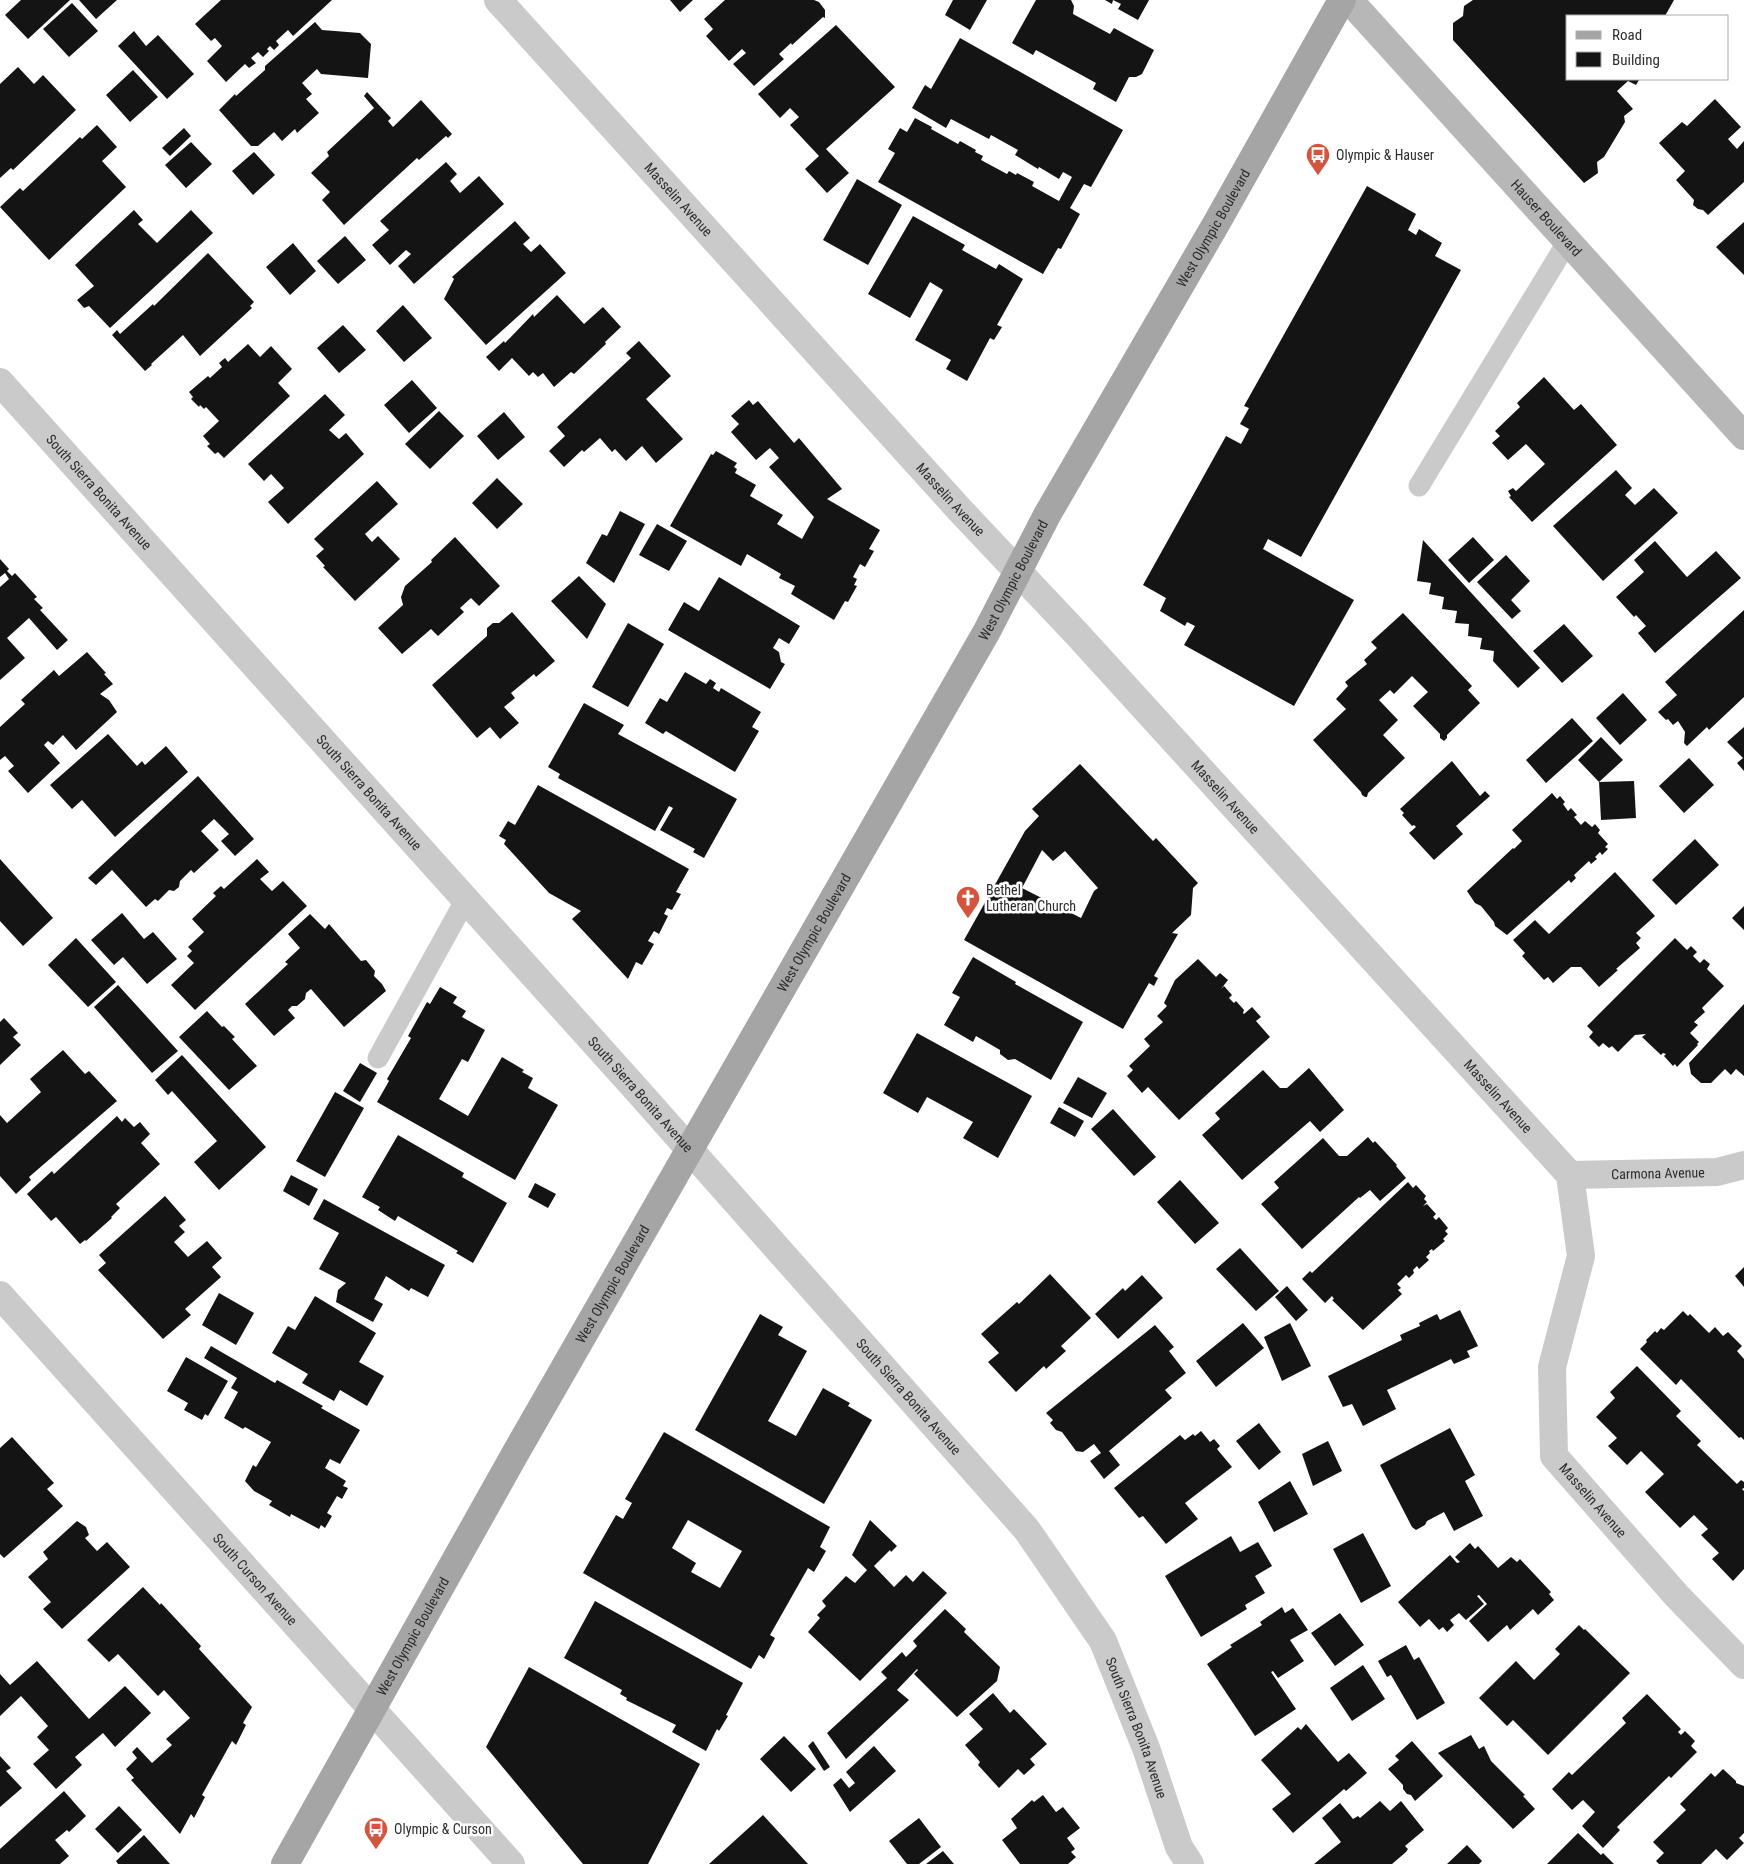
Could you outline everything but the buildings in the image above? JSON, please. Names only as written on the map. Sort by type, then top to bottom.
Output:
[{"type":"main road","name":"West Olympic Boulevard","points":[[285,1864],[514,1454],[987,631],[1017,569],[1052,506],[1216,224],[1342,0]]},
{"type":"street","name":"Masselin Avenue","points":[[498,0],[958,508],[1017,569],[1570,1175],[1581,1256],[1552,1366],[1554,1456],[1676,1596],[1744,1666]]},
{"type":"street","name":"Hauser Boulevard","points":[[1349,0],[1744,436]]},
{"type":"street","name":"South Sierra Bonita Avenue","points":[[0,382],[690,1149],[1027,1530],[1103,1641],[1146,1748],[1179,1847],[1190,1864]]},
{"type":"street","name":"Carmona Avenue","points":[[1570,1175],[1717,1172],[1744,1165]]},
{"type":"street","name":"South Curson Avenue","points":[[0,1295],[511,1864]]},
{"type":"lane","points":[[1419,486],[1568,241]]},
{"type":"lane","points":[[378,1058],[466,899]]},
{"type":"place","name":"Olympic & Hauser","points":[[1318,176]]},
{"type":"place","name":"Bethel Lutheran Church","points":[[968,919]]},
{"type":"place","name":"Olympic & Curson","points":[[376,1850]]}]
